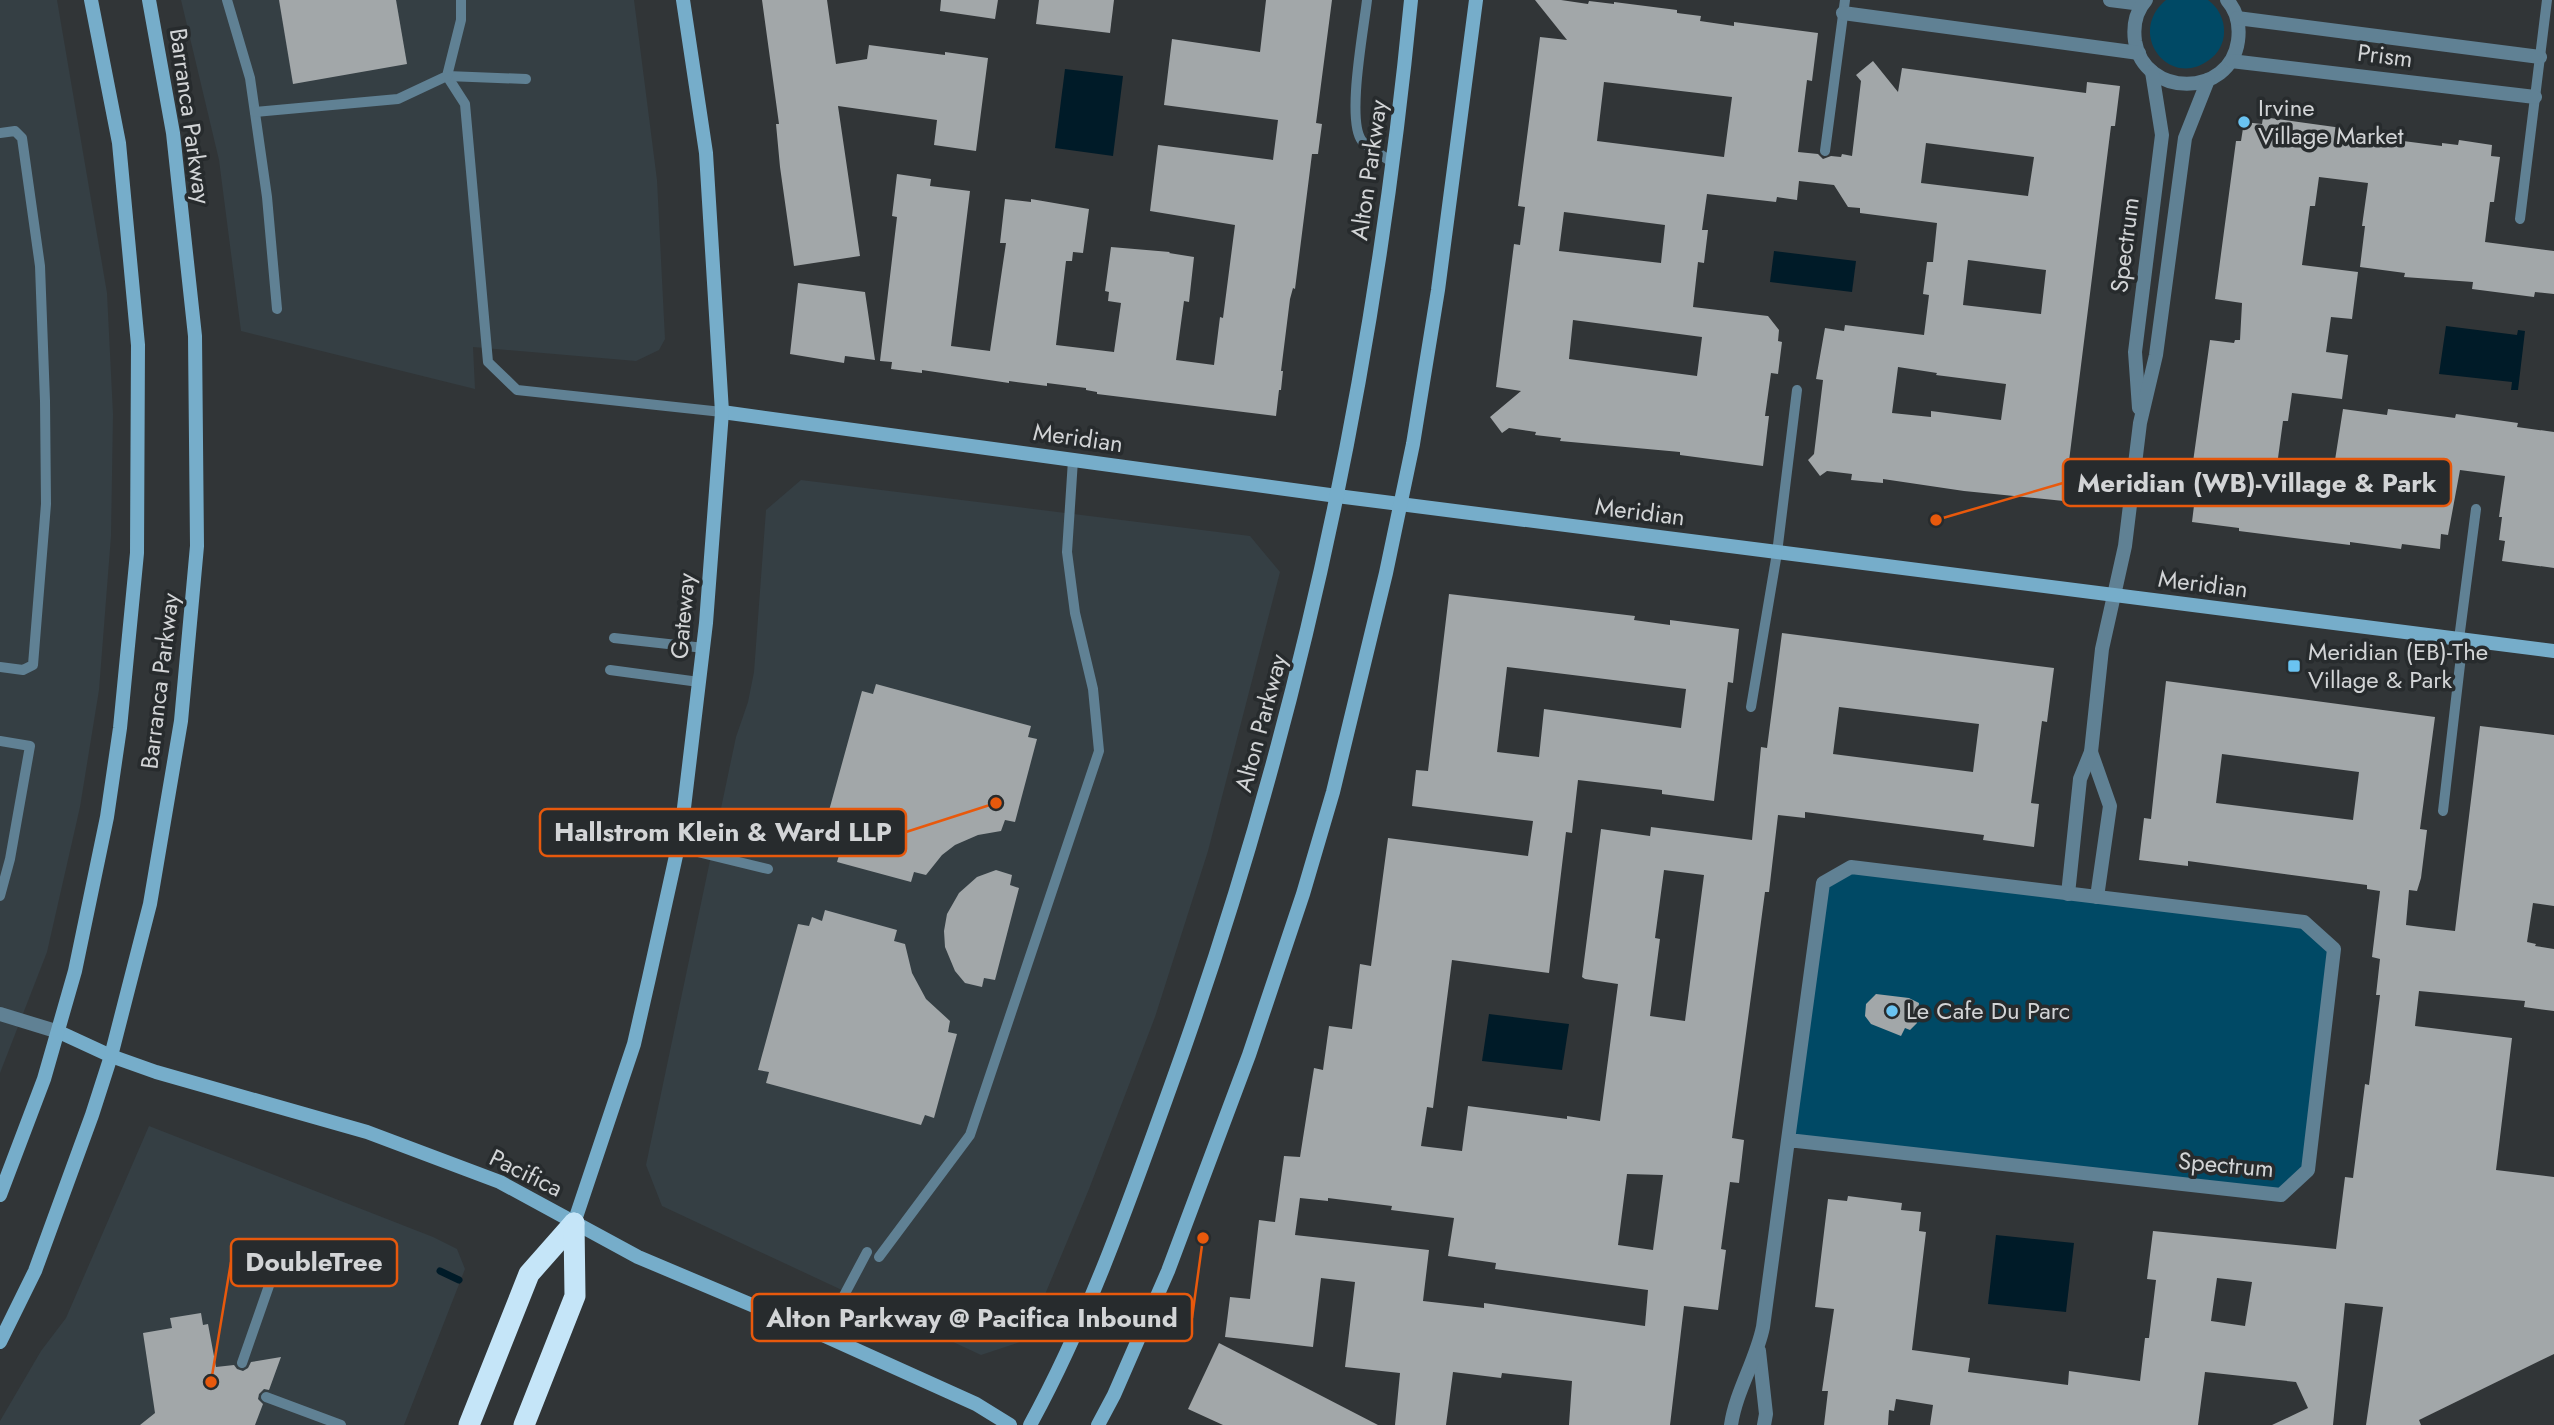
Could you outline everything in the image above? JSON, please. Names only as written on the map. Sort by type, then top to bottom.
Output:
[{"type":"highway","points":[[469,1425],[529,1274],[574,1223]]},
{"type":"highway","points":[[524,1425],[575,1296],[574,1223]]},
{"type":"main road","name":"Barranca Parkway","points":[[0,1195],[59,1032],[75,971],[107,817],[120,728],[137,553],[138,345],[118,143],[91,0]]},
{"type":"main road","name":"Barranca Parkway","points":[[0,1342],[35,1271],[111,1056],[150,904],[177,748],[197,545],[195,335],[173,132],[149,0]]},
{"type":"main road","name":"Gateway","points":[[574,1223],[634,1044],[677,847],[704,648],[722,412],[706,153],[683,0]]},
{"type":"main road","name":"Alton Parkway","points":[[1030,1425],[1059,1369],[1121,1222],[1212,971],[1243,874],[1295,688],[1338,496],[1371,321],[1393,163],[1411,0]]},
{"type":"main road","points":[[1098,1425],[1119,1384],[1172,1260],[1269,998],[1333,792],[1413,444],[1438,290],[1476,0]]},
{"type":"main road","name":"Meridian","points":[[722,412],[1338,496],[2554,651]]},
{"type":"main road","name":"Pacifica","points":[[59,1032],[111,1056],[180,1079],[367,1132],[499,1182],[638,1256],[976,1404],[1010,1425]]},
{"type":"street","points":[[2110,0],[2144,2],[2136,18],[2134,33],[2139,53],[2152,72],[2179,85],[2194,85],[2208,80],[2221,72],[2231,61],[2239,32],[2237,18],[2227,0]]},
{"type":"street","points":[[1844,7],[2139,53]]},
{"type":"street","name":"Prism","points":[[2237,18],[2540,57]]},
{"type":"street","name":"Prism","points":[[2231,61],[2535,97]]},
{"type":"street","name":"Spectrum","points":[[2140,423],[2135,352],[2162,135],[2152,72]]},
{"type":"street","name":"Spectrum","points":[[2068,894],[2080,779],[2091,752],[2102,649],[2125,546],[2140,423],[2156,355],[2185,138],[2208,80]]},
{"type":"street","name":"Spectrum","points":[[2091,752],[2110,806],[2097,897]]},
{"type":"street","name":"Spectrum","points":[[1764,1425],[1766,1414],[1759,1350],[1823,883],[1851,867],[2304,922],[2334,949],[2308,1170],[2281,1195],[1788,1140]]},
{"type":"street","name":"Pacifica","points":[[0,1014],[59,1032]]},
{"type":"street","name":"Spectrum","points":[[1731,1425],[1733,1411],[1759,1350]]},
{"type":"lane","points":[[227,0],[250,78],[267,197],[277,309]]},
{"type":"lane","points":[[461,0],[461,20],[447,76],[465,104],[488,362],[517,390],[722,412]]},
{"type":"lane","points":[[1367,0],[1356,86],[1357,130],[1362,141],[1393,163]]},
{"type":"lane","points":[[2520,219],[2547,0]]},
{"type":"lane","points":[[1825,151],[1844,7]]},
{"type":"lane","points":[[255,112],[398,99],[447,76],[526,79]]},
{"type":"lane","points":[[0,133],[15,131],[22,138],[40,267],[46,503],[33,665],[23,670],[0,667]]},
{"type":"lane","points":[[1751,707],[1777,553],[1797,390]]},
{"type":"lane","points":[[879,1257],[970,1135],[1099,751],[1093,689],[1076,613],[1067,552],[1073,460]]},
{"type":"lane","points":[[2443,811],[2476,509]]},
{"type":"lane","points":[[614,638],[704,648]]},
{"type":"lane","points":[[610,670],[699,682]]},
{"type":"lane","points":[[0,741],[30,746],[10,859],[0,896]]},
{"type":"lane","points":[[677,847],[768,869]]},
{"type":"lane","points":[[823,1335],[867,1252]]},
{"type":"lane","points":[[242,1363],[272,1277]]},
{"type":"lane","points":[[266,1397],[341,1425]]},
{"type":"shaded area","points":[[0,0],[57,0],[107,293],[113,414],[111,536],[99,690],[80,807],[47,952],[0,1073]]},
{"type":"shaded area","points":[[181,0],[634,0],[657,180],[665,339],[659,350],[636,361],[473,347],[475,389],[241,331],[219,160]]},
{"type":"shaded area","points":[[2166,0],[2208,0],[2218,10],[2224,37],[2218,51],[2209,60],[2194,67],[2180,68],[2167,63],[2157,54],[2151,41],[2150,28],[2155,13]]},
{"type":"shaded area","points":[[1065,69],[1123,76],[1113,156],[1055,148]]},
{"type":"shaded area","points":[[1774,251],[1856,261],[1852,292],[1770,282]]},
{"type":"shaded area","points":[[2446,326],[2517,335],[2518,330],[2525,331],[2518,390],[2511,390],[2512,382],[2439,374]]},
{"type":"shaded area","points":[[801,480],[1250,536],[1280,572],[1208,851],[1155,1017],[1089,1189],[1026,1340],[981,1355],[662,1206],[646,1165],[736,737],[748,702],[754,672],[766,510]]},
{"type":"shaded area","points":[[1851,867],[2304,922],[2334,949],[2308,1170],[2281,1195],[1788,1140],[1823,883]]},
{"type":"shaded area","points":[[1489,1014],[1569,1024],[1562,1070],[1482,1061]]},
{"type":"shaded area","points":[[149,1126],[433,1237],[457,1249],[465,1269],[404,1425],[0,1425],[41,1351],[66,1318]]},
{"type":"shaded area","points":[[1996,1235],[2074,1243],[2066,1312],[1988,1304]]},
{"type":"building","points":[[279,0],[396,0],[407,64],[293,84]]},
{"type":"building","points":[[762,0],[827,0],[836,64],[867,59],[869,45],[988,58],[976,151],[934,145],[937,120],[838,106],[860,256],[794,266]]},
{"type":"building","points":[[941,0],[998,0],[995,19],[940,11]]},
{"type":"building","points":[[1039,0],[1114,0],[1110,33],[1036,24]]},
{"type":"building","points":[[1266,0],[1332,0],[1316,123],[1322,124],[1318,154],[1312,154],[1276,416],[1097,394],[1086,388],[1047,383],[1047,386],[1009,383],[922,370],[922,373],[891,369],[892,362],[880,361],[897,217],[892,216],[897,174],[931,179],[930,186],[970,191],[951,346],[990,351],[1006,243],[1000,243],[1005,199],[1031,202],[1031,199],[1089,209],[1083,253],[1073,252],[1072,261],[1066,261],[1056,345],[1114,352],[1121,303],[1108,301],[1109,292],[1105,291],[1111,247],[1170,252],[1194,257],[1189,302],[1184,301],[1176,360],[1214,365],[1235,225],[1150,211],[1158,145],[1273,160],[1278,120],[1164,105],[1172,39],[1260,52]]},
{"type":"building","points":[[1535,0],[1588,4],[1589,1],[1614,2],[1677,10],[1677,13],[1701,16],[1700,21],[1734,26],[1734,22],[1818,33],[1812,81],[1807,80],[1798,152],[1818,154],[1823,159],[1841,157],[1842,154],[1852,156],[1861,81],[1856,75],[1873,61],[1898,92],[1902,68],[2086,93],[2087,82],[2120,86],[2115,126],[2111,126],[2064,501],[1964,491],[1883,479],[1883,483],[1851,480],[1852,474],[1827,471],[1820,476],[1808,460],[1814,454],[1823,380],[1816,379],[1825,328],[1844,331],[1845,325],[1924,335],[1929,295],[1923,294],[1927,262],[1933,262],[1937,223],[1860,213],[1860,208],[1848,207],[1834,185],[1799,181],[1797,200],[1777,197],[1776,202],[1707,194],[1702,230],[1708,230],[1704,263],[1698,262],[1693,307],[1768,316],[1779,330],[1778,341],[1782,342],[1778,374],[1771,373],[1765,416],[1769,416],[1763,466],[1680,455],[1680,452],[1560,441],[1561,438],[1509,428],[1502,433],[1490,417],[1521,391],[1496,387],[1514,244],[1520,245],[1525,207],[1518,206],[1540,37],[1567,40]],"holes":[[[1604,82],[1732,97],[1724,157],[1597,141]],[[1926,143],[2034,157],[2028,196],[1921,183]],[[1564,212],[1665,225],[1661,263],[1559,251]],[[1968,260],[2046,270],[2041,314],[1963,305]],[[1573,320],[1702,337],[1697,376],[1569,359]],[[1898,367],[2006,384],[2001,420],[1931,411],[1931,417],[1892,413]]]},
{"type":"building","points":[[2263,117],[2342,128],[2341,133],[2442,146],[2442,143],[2458,145],[2459,140],[2492,145],[2491,156],[2500,157],[2485,242],[2554,251],[2554,294],[2535,292],[2534,297],[2472,289],[2473,282],[2404,277],[2405,273],[2360,267],[2368,183],[2319,177],[2315,206],[2310,206],[2302,265],[2358,272],[2352,319],[2331,317],[2326,352],[2348,355],[2342,399],[2292,393],[2288,421],[2283,421],[2278,458],[2283,459],[2280,485],[2330,492],[2343,409],[2387,415],[2388,409],[2455,418],[2456,414],[2518,423],[2517,427],[2554,432],[2554,568],[2502,561],[2505,541],[2499,540],[2502,517],[2499,517],[2505,476],[2460,470],[2448,535],[2441,534],[2440,549],[2402,544],[2401,549],[2350,542],[2350,545],[2239,531],[2239,528],[2192,522],[2196,489],[2192,488],[2193,462],[2210,340],[2234,343],[2235,340],[2240,340],[2242,303],[2215,299],[2236,141],[2241,141],[2244,122],[2262,124]]},
{"type":"building","points":[[798,283],[865,292],[875,360],[845,356],[844,363],[790,354]]},
{"type":"building","points":[[1449,594],[1635,616],[1634,620],[1670,625],[1670,620],[1739,629],[1733,683],[1728,682],[1714,801],[1662,794],[1662,790],[1578,780],[1572,833],[1566,832],[1549,973],[1452,960],[1433,1108],[1427,1107],[1421,1146],[1462,1151],[1468,1106],[1600,1121],[1618,984],[1582,977],[1601,829],[1650,836],[1651,827],[1752,840],[1761,747],[1767,748],[1782,633],[2054,668],[2047,722],[2042,721],[2031,803],[2039,804],[2034,847],[1983,840],[1984,835],[1805,812],[1805,818],[1778,815],[1732,1138],[1744,1140],[1739,1183],[1730,1182],[1721,1249],[1726,1250],[1718,1310],[1684,1306],[1670,1425],[1569,1425],[1572,1381],[1502,1373],[1501,1378],[1453,1372],[1446,1425],[1395,1425],[1400,1373],[1345,1367],[1355,1282],[1321,1278],[1313,1347],[1225,1337],[1230,1297],[1250,1299],[1259,1220],[1275,1222],[1284,1156],[1300,1157],[1314,1068],[1323,1070],[1329,1026],[1352,1029],[1360,964],[1371,966],[1388,838],[1528,856],[1533,821],[1412,806],[1416,770],[1428,771]],"holes":[[[1507,667],[1686,689],[1681,728],[1544,709],[1539,757],[1497,752]],[[1839,707],[1979,724],[1973,772],[1833,754]],[[1664,870],[1704,875],[1685,1021],[1650,1016],[1660,939],[1655,938]],[[1627,1174],[1663,1175],[1653,1250],[1618,1245]],[[1300,1198],[1328,1201],[1328,1198],[1392,1206],[1391,1210],[1454,1218],[1448,1256],[1496,1263],[1495,1269],[1648,1290],[1645,1326],[1484,1303],[1484,1308],[1423,1301],[1429,1250],[1295,1235]]]},
{"type":"building","points":[[2166,681],[2435,717],[2420,829],[2427,830],[2421,878],[2417,891],[2409,890],[2406,925],[2455,931],[2480,726],[2554,735],[2554,906],[2533,903],[2527,942],[2554,949],[2554,1011],[2524,1007],[2525,1001],[2419,991],[2415,1026],[2512,1038],[2496,1170],[2554,1177],[2554,1354],[2419,1420],[2421,1425],[2366,1425],[2383,1307],[2345,1303],[2333,1425],[2272,1425],[2308,1408],[2296,1382],[2205,1372],[2198,1425],[1930,1425],[1933,1405],[1896,1399],[1894,1411],[1889,1410],[1888,1425],[1824,1425],[1828,1391],[1822,1391],[1834,1309],[1815,1307],[1828,1199],[1847,1201],[1848,1196],[1902,1203],[1901,1210],[1921,1212],[1919,1231],[1926,1232],[1912,1350],[1970,1358],[1968,1372],[2068,1385],[2069,1371],[2140,1381],[2145,1338],[2149,1338],[2156,1280],[2147,1279],[2153,1231],[2336,1249],[2345,1177],[2353,1178],[2365,1084],[2369,1085],[2380,995],[2376,995],[2380,959],[2372,957],[2380,891],[2367,889],[2367,885],[2188,861],[2188,866],[2139,860],[2144,818],[2151,819]],"holes":[[[2222,754],[2359,772],[2353,820],[2216,803]],[[2217,1278],[2252,1282],[2245,1326],[2211,1321]]]},
{"type":"building","points":[[876,684],[1031,726],[1028,737],[1037,739],[1015,822],[1005,820],[1001,831],[978,835],[955,845],[942,855],[926,875],[914,872],[911,882],[837,862],[840,852],[830,849],[833,839],[822,836],[862,691],[873,694]]},
{"type":"building","points":[[996,870],[1012,875],[1010,885],[1019,888],[995,980],[984,978],[982,987],[965,983],[955,971],[945,947],[944,931],[947,914],[959,893],[977,877]]},
{"type":"building","points":[[825,910],[897,930],[894,941],[905,944],[912,973],[926,999],[950,1021],[948,1032],[957,1034],[934,1118],[925,1115],[921,1125],[766,1083],[769,1072],[758,1070],[798,924],[809,926],[812,917],[822,921]]},
{"type":"building","name":"Le Cafe Du Parc","points":[[1876,994],[1909,998],[1919,1003],[1917,1023],[1910,1030],[1905,1028],[1901,1036],[1871,1024],[1865,1016],[1866,1004]]},
{"type":"building","points":[[201,1313],[203,1325],[208,1324],[216,1367],[234,1365],[243,1371],[251,1362],[281,1357],[269,1390],[264,1389],[259,1394],[258,1399],[263,1404],[255,1425],[140,1425],[155,1413],[143,1333],[172,1328],[170,1318]]},
{"type":"building","points":[[1219,1343],[1378,1425],[1223,1425],[1188,1409]]},
{"type":"waterway","points":[[440,1271],[459,1280]]},
{"type":"place","name":"Irvine Village Market","points":[[2244,122]]},
{"type":"place","name":"Meridian (WB)-Village & Park","points":[[1936,520]]},
{"type":"place","name":"Meridian (EB)-The Village & Park","points":[[2294,666]]},
{"type":"place","name":"Hallstrom Klein & Ward LLP","points":[[996,803]]},
{"type":"place","name":"Le Cafe Du Parc","points":[[1892,1011]]},
{"type":"place","name":"Alton Parkway @ Pacifica Inbound","points":[[1203,1238]]},
{"type":"place","name":"DoubleTree","points":[[211,1382]]}]
